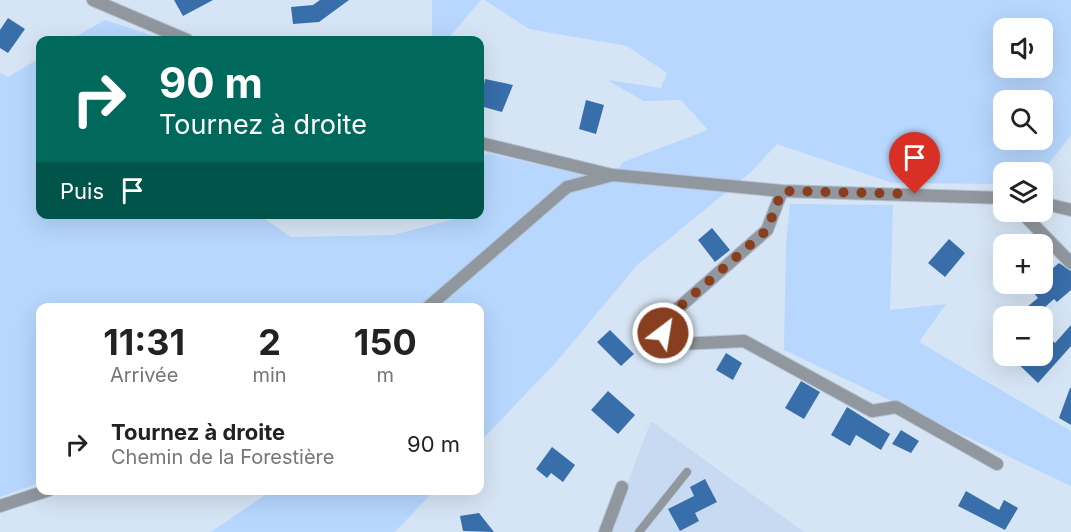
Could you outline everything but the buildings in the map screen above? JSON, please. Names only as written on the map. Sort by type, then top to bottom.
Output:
[{"type":"street","points":[[93,0],[178,36]]},
{"type":"street","points":[[484,144],[613,175],[782,191],[993,198]]},
{"type":"street","points":[[433,303],[567,187],[613,175]]},
{"type":"street","points":[[782,191],[767,230],[667,318],[663,333],[670,341],[680,344],[744,340],[872,411],[896,407],[997,464]]},
{"type":"street","points":[[1053,206],[1071,210]]},
{"type":"street","points":[[1031,222],[1071,263]]},
{"type":"street","points":[[605,532],[622,487]]},
{"type":"street","points":[[0,506],[36,494]]},
{"type":"lane","points":[[639,532],[687,472]]},
{"type":"shaded area","points":[[432,0],[481,0],[450,36],[432,36]]},
{"type":"shaded area","points":[[485,0],[1071,0],[1071,135],[1050,162],[993,162],[993,184],[893,183],[777,144],[751,172],[637,265],[557,361],[484,438],[484,303],[36,303],[36,484],[0,497],[0,73],[8,77],[36,60],[36,219],[265,219],[291,237],[393,235],[455,219],[484,219],[484,156],[487,153],[610,183],[623,162],[708,130],[681,100],[644,101],[607,80],[661,88],[667,73],[627,46],[529,29]]},
{"type":"shaded area","points":[[105,20],[154,36],[77,36]]},
{"type":"shaded area","points":[[790,204],[893,205],[890,310],[946,304],[919,342],[1071,431],[1071,486],[784,350],[786,245]]},
{"type":"shaded area","points":[[651,421],[804,532],[609,532]]},
{"type":"shaded area","points":[[265,495],[430,495],[395,532],[211,532]]},
{"type":"route","points":[[663,333],[663,326],[667,318],[767,230],[782,191],[915,194]]}]
